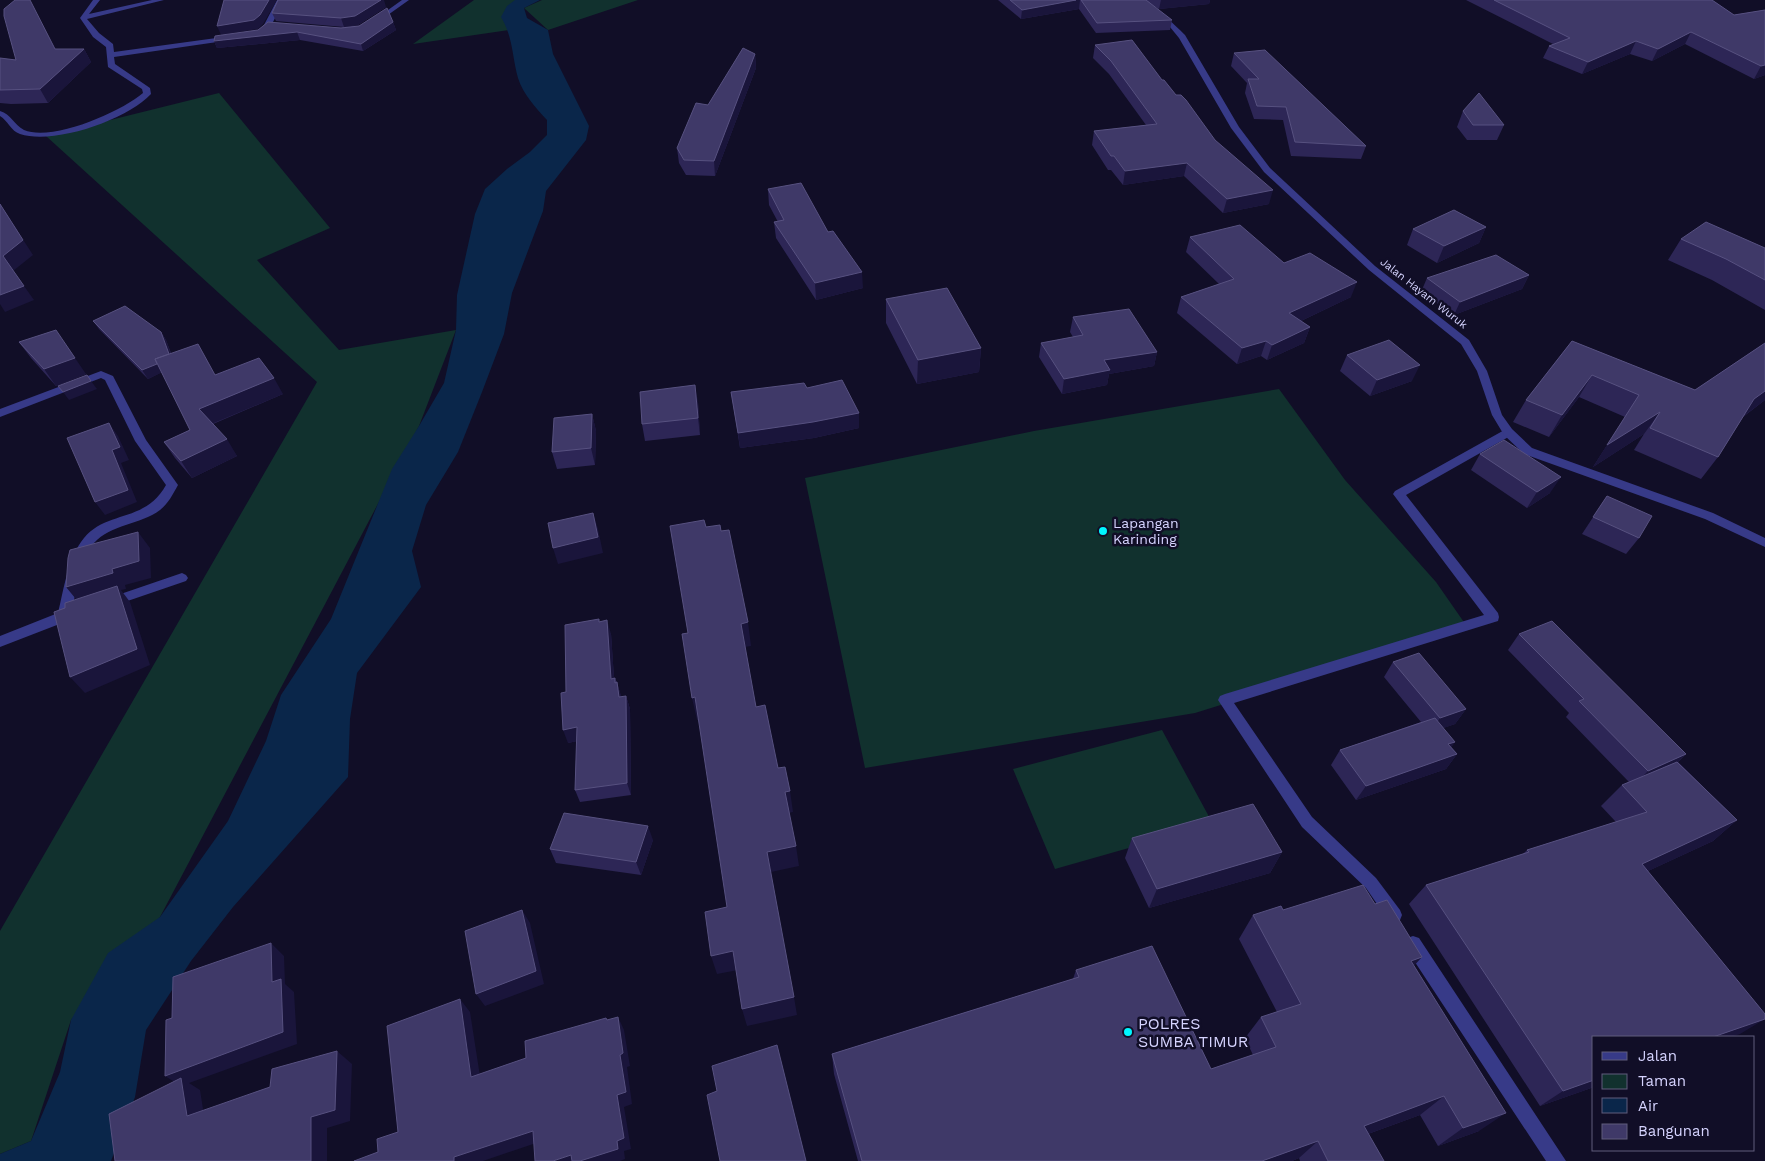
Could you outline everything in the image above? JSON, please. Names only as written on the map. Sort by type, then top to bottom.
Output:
[{"type":"street","points":[[83,18],[97,0]]},
{"type":"street","points":[[83,18],[161,0]]},
{"type":"street","points":[[251,35],[261,33],[269,24],[277,4],[281,0]]},
{"type":"street","points":[[368,25],[406,0]]},
{"type":"street","name":"Jalan Hayam Wuruk","points":[[1138,0],[1159,15],[1182,37],[1235,128],[1266,170],[1372,268],[1465,342],[1482,371],[1496,415],[1508,432],[1528,451],[1709,516],[1765,543]]},
{"type":"street","points":[[0,114],[12,121],[20,131],[34,135],[59,132],[98,122],[127,109],[147,94],[146,88],[111,65],[110,46],[96,35],[83,18]]},
{"type":"street","points":[[269,24],[277,25]]},
{"type":"street","points":[[110,55],[236,37]]},
{"type":"street","points":[[0,413],[102,374],[109,378],[141,441],[172,485],[169,493],[155,509],[145,515],[99,532],[90,540],[82,550],[64,616]]},
{"type":"street","points":[[1508,432],[1399,494],[1493,616],[1225,700],[1307,822],[1371,884],[1386,903],[1557,1161]]},
{"type":"street","points":[[98,606],[182,578]]},
{"type":"street","points":[[0,642],[81,611]]},
{"type":"green space","points":[[474,0],[521,0],[509,30],[413,44]]},
{"type":"green space","points":[[542,0],[638,0],[548,30],[524,8]]},
{"type":"green space","points":[[219,93],[330,228],[257,260],[339,350],[456,330],[419,426],[160,917],[71,1020],[31,1141],[0,1154],[0,931],[317,382],[46,136]]},
{"type":"green space","name":"Lapangan Karinding","points":[[1279,389],[1345,480],[1436,582],[1468,628],[1195,713],[865,768],[805,478],[1034,431]]},
{"type":"green space","points":[[1162,730],[1213,824],[1055,869],[1013,769]]},
{"type":"water","points":[[515,0],[540,0],[524,8],[527,18],[548,30],[553,54],[589,126],[586,140],[546,191],[543,211],[512,293],[504,334],[482,392],[458,452],[426,505],[412,551],[421,587],[357,673],[350,719],[348,777],[233,907],[191,961],[146,1030],[135,1097],[111,1161],[0,1161],[0,1154],[31,1141],[60,1072],[71,1020],[108,953],[160,917],[228,821],[266,741],[281,695],[331,619],[392,469],[444,383],[456,330],[457,295],[475,214],[485,189],[530,152],[547,135],[547,120],[530,100],[520,84],[510,39],[501,17],[507,6]]},
{"type":"building","points":[[15,0],[30,0],[55,49],[84,49],[40,89],[0,90],[0,58],[16,60],[4,16],[4,9]]},
{"type":"building","points":[[224,0],[269,0],[260,15],[254,20],[217,26]]},
{"type":"building","points":[[278,0],[381,0],[355,16],[341,18],[272,13]]},
{"type":"building","points":[[1010,0],[1076,0],[1022,10]]},
{"type":"building","points":[[1081,0],[1146,0],[1172,20],[1097,23]]},
{"type":"building","points":[[1494,0],[1712,0],[1734,15],[1765,10],[1765,65],[1761,66],[1691,32],[1658,49],[1636,41],[1588,62],[1549,46],[1570,38]]},
{"type":"building","points":[[387,8],[393,22],[361,44],[297,32],[214,41],[215,36],[258,30],[268,22],[341,28],[359,26]]},
{"type":"building","points":[[1132,40],[1162,80],[1176,95],[1181,95],[1186,100],[1215,140],[1273,190],[1227,199],[1187,163],[1125,171],[1114,156],[1111,156],[1094,131],[1157,124],[1111,61],[1095,45]]},
{"type":"building","points":[[743,48],[755,54],[714,161],[684,160],[677,148],[696,103],[708,105]]},
{"type":"building","points":[[1265,50],[1366,146],[1295,142],[1286,107],[1257,106],[1248,79],[1259,79],[1234,53]]},
{"type":"building","points":[[1479,93],[1504,125],[1473,125],[1463,111]]},
{"type":"building","points":[[801,183],[828,232],[833,231],[862,272],[815,283],[774,222],[784,220],[768,189]]},
{"type":"building","points":[[0,204],[23,240],[3,256],[24,286],[0,295]]},
{"type":"building","points":[[1454,210],[1486,227],[1444,246],[1413,229]]},
{"type":"building","points":[[1706,222],[1765,248],[1765,280],[1726,259],[1681,239]]},
{"type":"building","points":[[1240,225],[1284,263],[1310,253],[1357,282],[1289,313],[1310,327],[1272,345],[1266,341],[1242,348],[1181,297],[1234,279],[1190,237]]},
{"type":"building","points":[[1496,255],[1529,275],[1460,302],[1427,278]]},
{"type":"building","points":[[947,288],[981,348],[918,360],[886,299]]},
{"type":"building","points":[[125,306],[161,332],[169,354],[155,359],[157,364],[142,370],[93,321]]},
{"type":"building","points":[[1129,309],[1157,352],[1104,360],[1110,370],[1064,379],[1041,343],[1083,335],[1073,317]]},
{"type":"building","points":[[56,330],[75,358],[44,369],[19,342]]},
{"type":"building","points":[[1389,340],[1420,365],[1377,380],[1347,355]]},
{"type":"building","points":[[1572,341],[1695,390],[1765,343],[1765,391],[1754,399],[1718,457],[1650,428],[1660,412],[1607,445],[1639,395],[1592,375],[1562,415],[1526,400]]},
{"type":"building","points":[[198,344],[215,375],[259,358],[274,378],[199,409],[227,439],[181,461],[164,442],[190,430],[155,359]]},
{"type":"building","points":[[87,375],[91,381],[63,392],[58,386]]},
{"type":"building","points":[[842,380],[859,413],[738,433],[731,392],[804,383],[807,388]]},
{"type":"building","points":[[695,385],[698,418],[642,424],[640,392]]},
{"type":"building","points":[[592,414],[591,448],[552,452],[554,418]]},
{"type":"building","points":[[109,423],[120,447],[112,450],[128,490],[95,502],[67,438]]},
{"type":"building","points":[[1504,440],[1561,477],[1537,492],[1480,454]]},
{"type":"building","points":[[1607,496],[1652,516],[1639,538],[1593,517]]},
{"type":"building","points":[[593,513],[598,537],[553,548],[548,523]]},
{"type":"building","points":[[704,520],[706,527],[720,525],[721,531],[729,530],[748,622],[741,624],[756,707],[765,705],[778,768],[785,767],[790,791],[785,792],[796,846],[767,852],[794,997],[742,1009],[733,951],[711,956],[705,912],[727,907],[695,697],[692,698],[682,634],[688,633],[670,526]]},
{"type":"building","points":[[138,532],[139,561],[112,569],[113,573],[66,587],[70,550]]},
{"type":"building","points":[[117,586],[137,649],[70,677],[54,612],[65,608],[65,603]]},
{"type":"building","points":[[599,619],[599,622],[607,620],[611,679],[615,678],[615,683],[617,682],[619,697],[626,696],[627,783],[575,790],[577,727],[563,730],[561,693],[566,692],[565,625]]},
{"type":"building","points":[[1552,621],[1686,754],[1648,771],[1579,701],[1584,699],[1519,634]]},
{"type":"building","points":[[1419,653],[1466,709],[1440,718],[1393,662]]},
{"type":"building","points":[[1435,718],[1455,742],[1448,744],[1457,754],[1366,786],[1340,750]]},
{"type":"building","points":[[1677,762],[1737,820],[1642,864],[1765,1014],[1765,1019],[1716,1036],[1592,1036],[1592,1081],[1563,1091],[1426,885],[1529,852],[1527,850],[1647,812],[1622,785]]},
{"type":"building","points":[[1253,804],[1282,852],[1157,889],[1132,838]]},
{"type":"building","points":[[564,813],[648,826],[636,862],[550,849]]},
{"type":"building","points":[[1363,885],[1375,904],[1387,900],[1422,957],[1411,961],[1506,1113],[1463,1128],[1444,1096],[1364,1126],[1384,1161],[1328,1161],[1318,1141],[1262,1161],[862,1161],[832,1054],[1079,977],[1076,970],[1152,946],[1211,1069],[1276,1047],[1261,1017],[1301,1004],[1253,915],[1281,906],[1283,910]]},
{"type":"building","points":[[522,910],[536,971],[476,994],[465,931]]},
{"type":"building","points":[[271,943],[272,982],[281,979],[283,1032],[165,1076],[166,1020],[172,1018],[173,977]]},
{"type":"building","points":[[460,999],[471,1077],[526,1058],[525,1041],[606,1018],[607,1020],[618,1017],[623,1053],[620,1055],[626,1092],[617,1095],[624,1138],[617,1141],[618,1149],[580,1161],[572,1161],[571,1155],[553,1161],[535,1161],[533,1131],[454,1157],[454,1161],[354,1161],[378,1152],[377,1139],[398,1132],[387,1026]]},
{"type":"building","points":[[777,1045],[806,1161],[720,1161],[707,1095],[717,1091],[712,1066]]},
{"type":"building","points":[[337,1051],[335,1110],[311,1117],[311,1161],[115,1161],[109,1114],[181,1078],[187,1116],[270,1087],[272,1069]]},
{"type":"place","name":"Lapangan Karinding","points":[[1103,531]]},
{"type":"place","name":"POLRES SUMBA TIMUR","points":[[1128,1032]]}]
